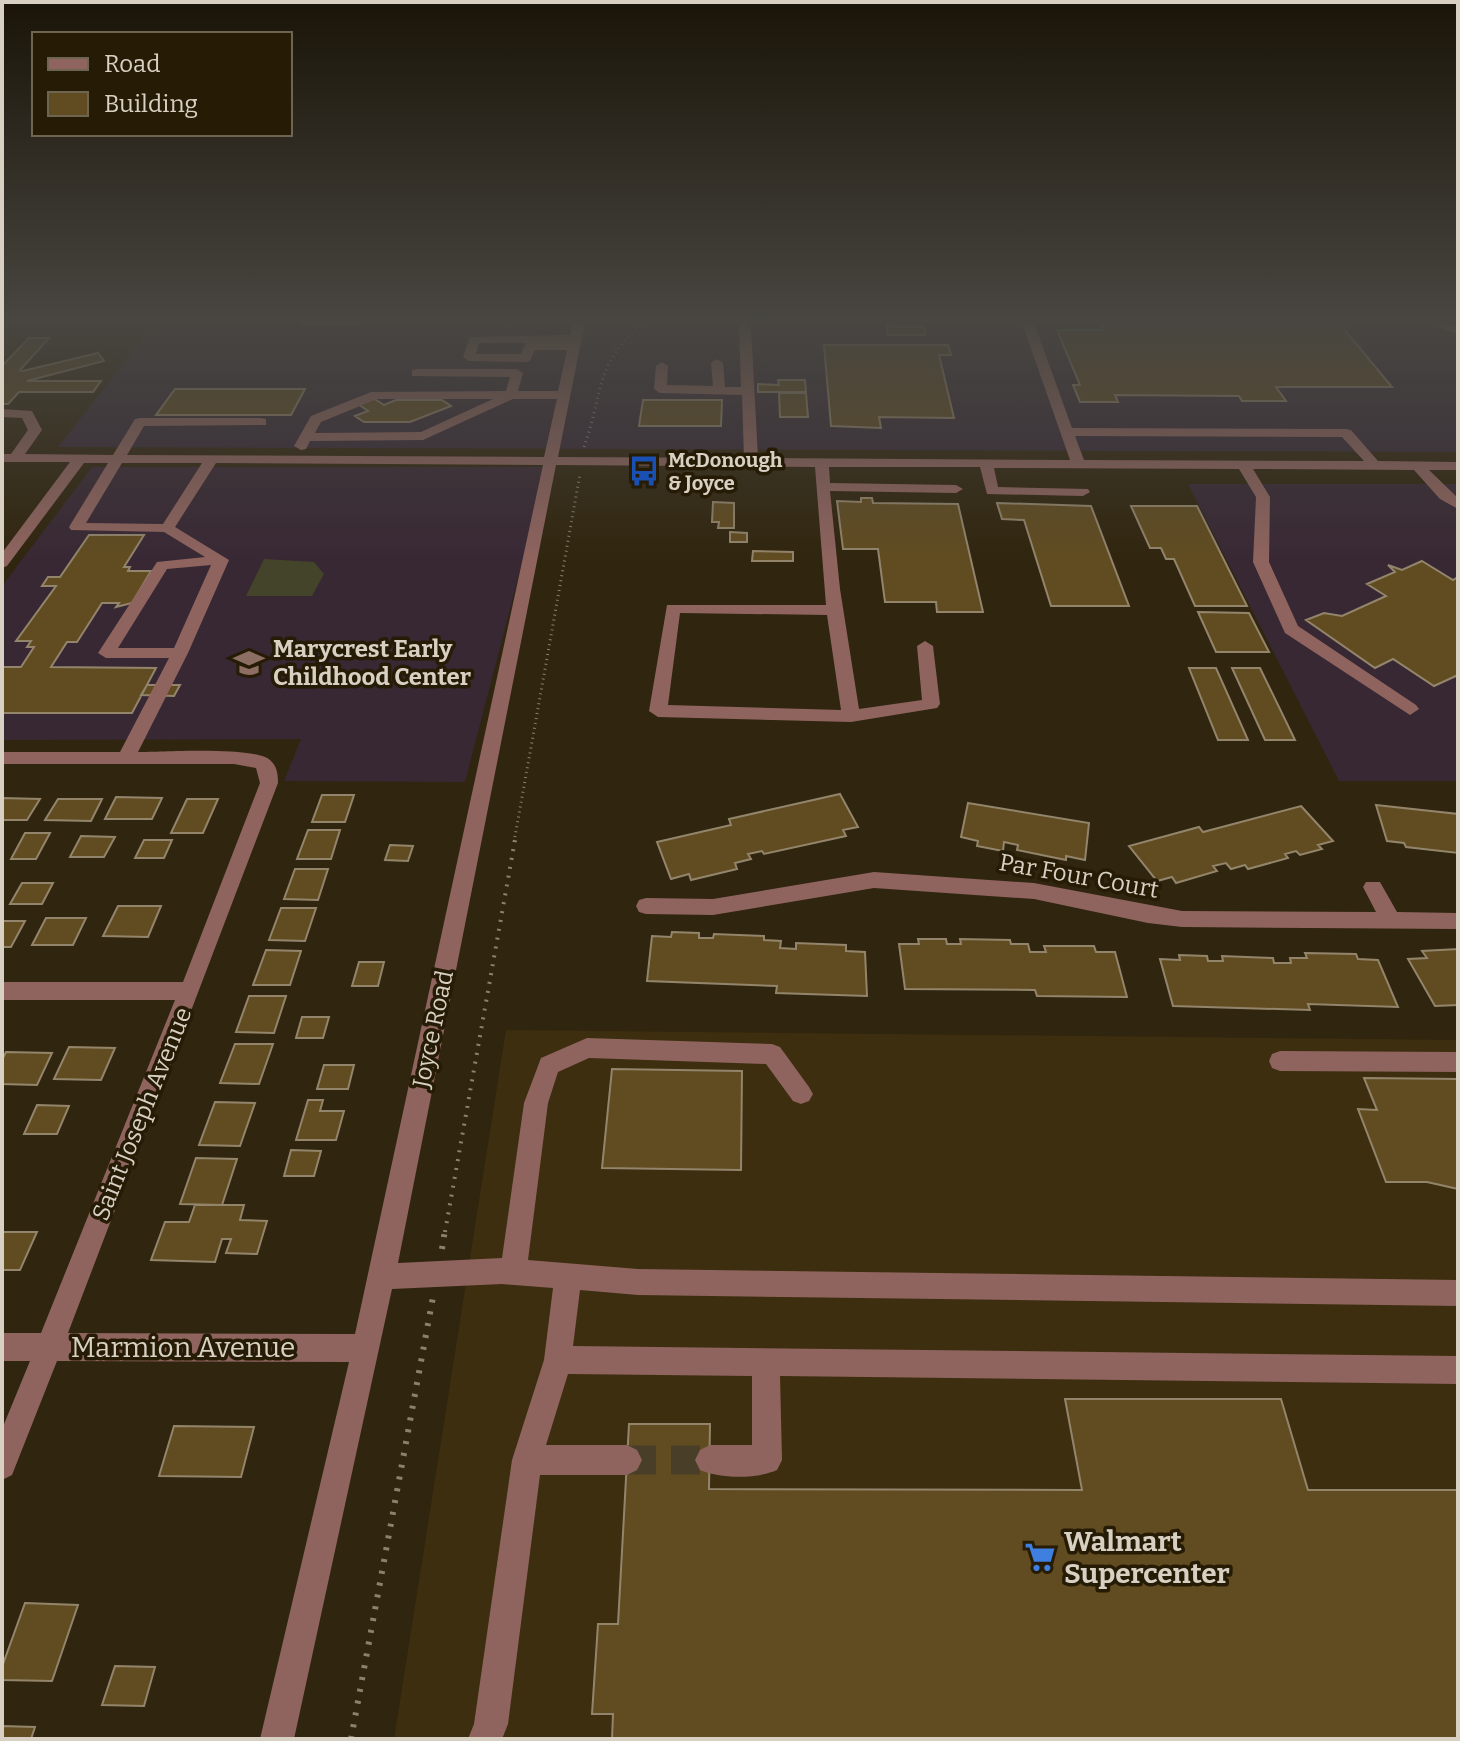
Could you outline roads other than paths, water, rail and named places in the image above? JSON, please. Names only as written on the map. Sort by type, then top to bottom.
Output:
[{"type":"street","points":[[292,459],[316,419],[367,398]]},
{"type":"street","points":[[306,437],[423,436],[504,398]]},
{"type":"street","name":"Joyce Road","points":[[277,1739],[382,1276],[563,398]]},
{"type":"street","points":[[749,398],[751,461]]},
{"type":"street","points":[[1055,398],[1078,463]]},
{"type":"street","points":[[2,413],[27,414],[35,430],[8,458]]},
{"type":"street","points":[[221,560],[167,528],[76,527],[140,422],[261,422]]},
{"type":"street","points":[[1067,432],[1346,433],[1375,466]]},
{"type":"street","points":[[8,458],[1458,466]]},
{"type":"street","points":[[2,563],[80,459]]},
{"type":"street","points":[[167,528],[212,459]]},
{"type":"street","points":[[822,461],[826,561],[851,716]]},
{"type":"street","points":[[986,463],[992,491],[1083,492]]},
{"type":"street","points":[[1244,465],[1263,497],[1261,562],[1291,629],[1410,709]]},
{"type":"street","points":[[1418,466],[1445,496],[1458,505]]},
{"type":"street","points":[[823,487],[956,489]]},
{"type":"street","points":[[2,758],[126,758],[180,653],[221,560]]},
{"type":"street","points":[[180,653],[106,653],[162,565],[221,560]]},
{"type":"street","points":[[834,610],[673,608],[658,711],[851,716],[931,704],[925,646]]},
{"type":"street","name":"Saint Joseph Avenue","points":[[2,1465],[269,783],[268,771],[262,763],[234,758],[126,758]]},
{"type":"street","name":"Par Four Court","points":[[646,906],[713,907],[874,880],[1034,891],[1182,919],[1458,921]]},
{"type":"street","points":[[1373,887],[1391,921]]},
{"type":"street","points":[[2,991],[190,991]]},
{"type":"street","points":[[513,1271],[536,1103],[549,1065],[587,1048],[772,1054],[801,1094]]},
{"type":"street","points":[[1280,1061],[1458,1062]]},
{"type":"street","points":[[382,1276],[513,1271],[638,1282],[1458,1293]]},
{"type":"street","points":[[490,1734],[527,1460],[558,1360],[568,1276]]},
{"type":"street","name":"Marmion Avenue","points":[[2,1347],[365,1348]]},
{"type":"street","points":[[558,1360],[1458,1370]]},
{"type":"street","points":[[710,1460],[767,1460],[766,1363]]},
{"type":"street","points":[[527,1460],[627,1460]]},
{"type":"tunnel","points":[[627,1460],[710,1460]]},
{"type":"place","name":"McDonough & Joyce","points":[[644,471]]},
{"type":"place","name":"Marycrest Early Childhood Center","points":[[249,663]]},
{"type":"place","name":"Walmart Supercenter","points":[[1040,1557]]}]
